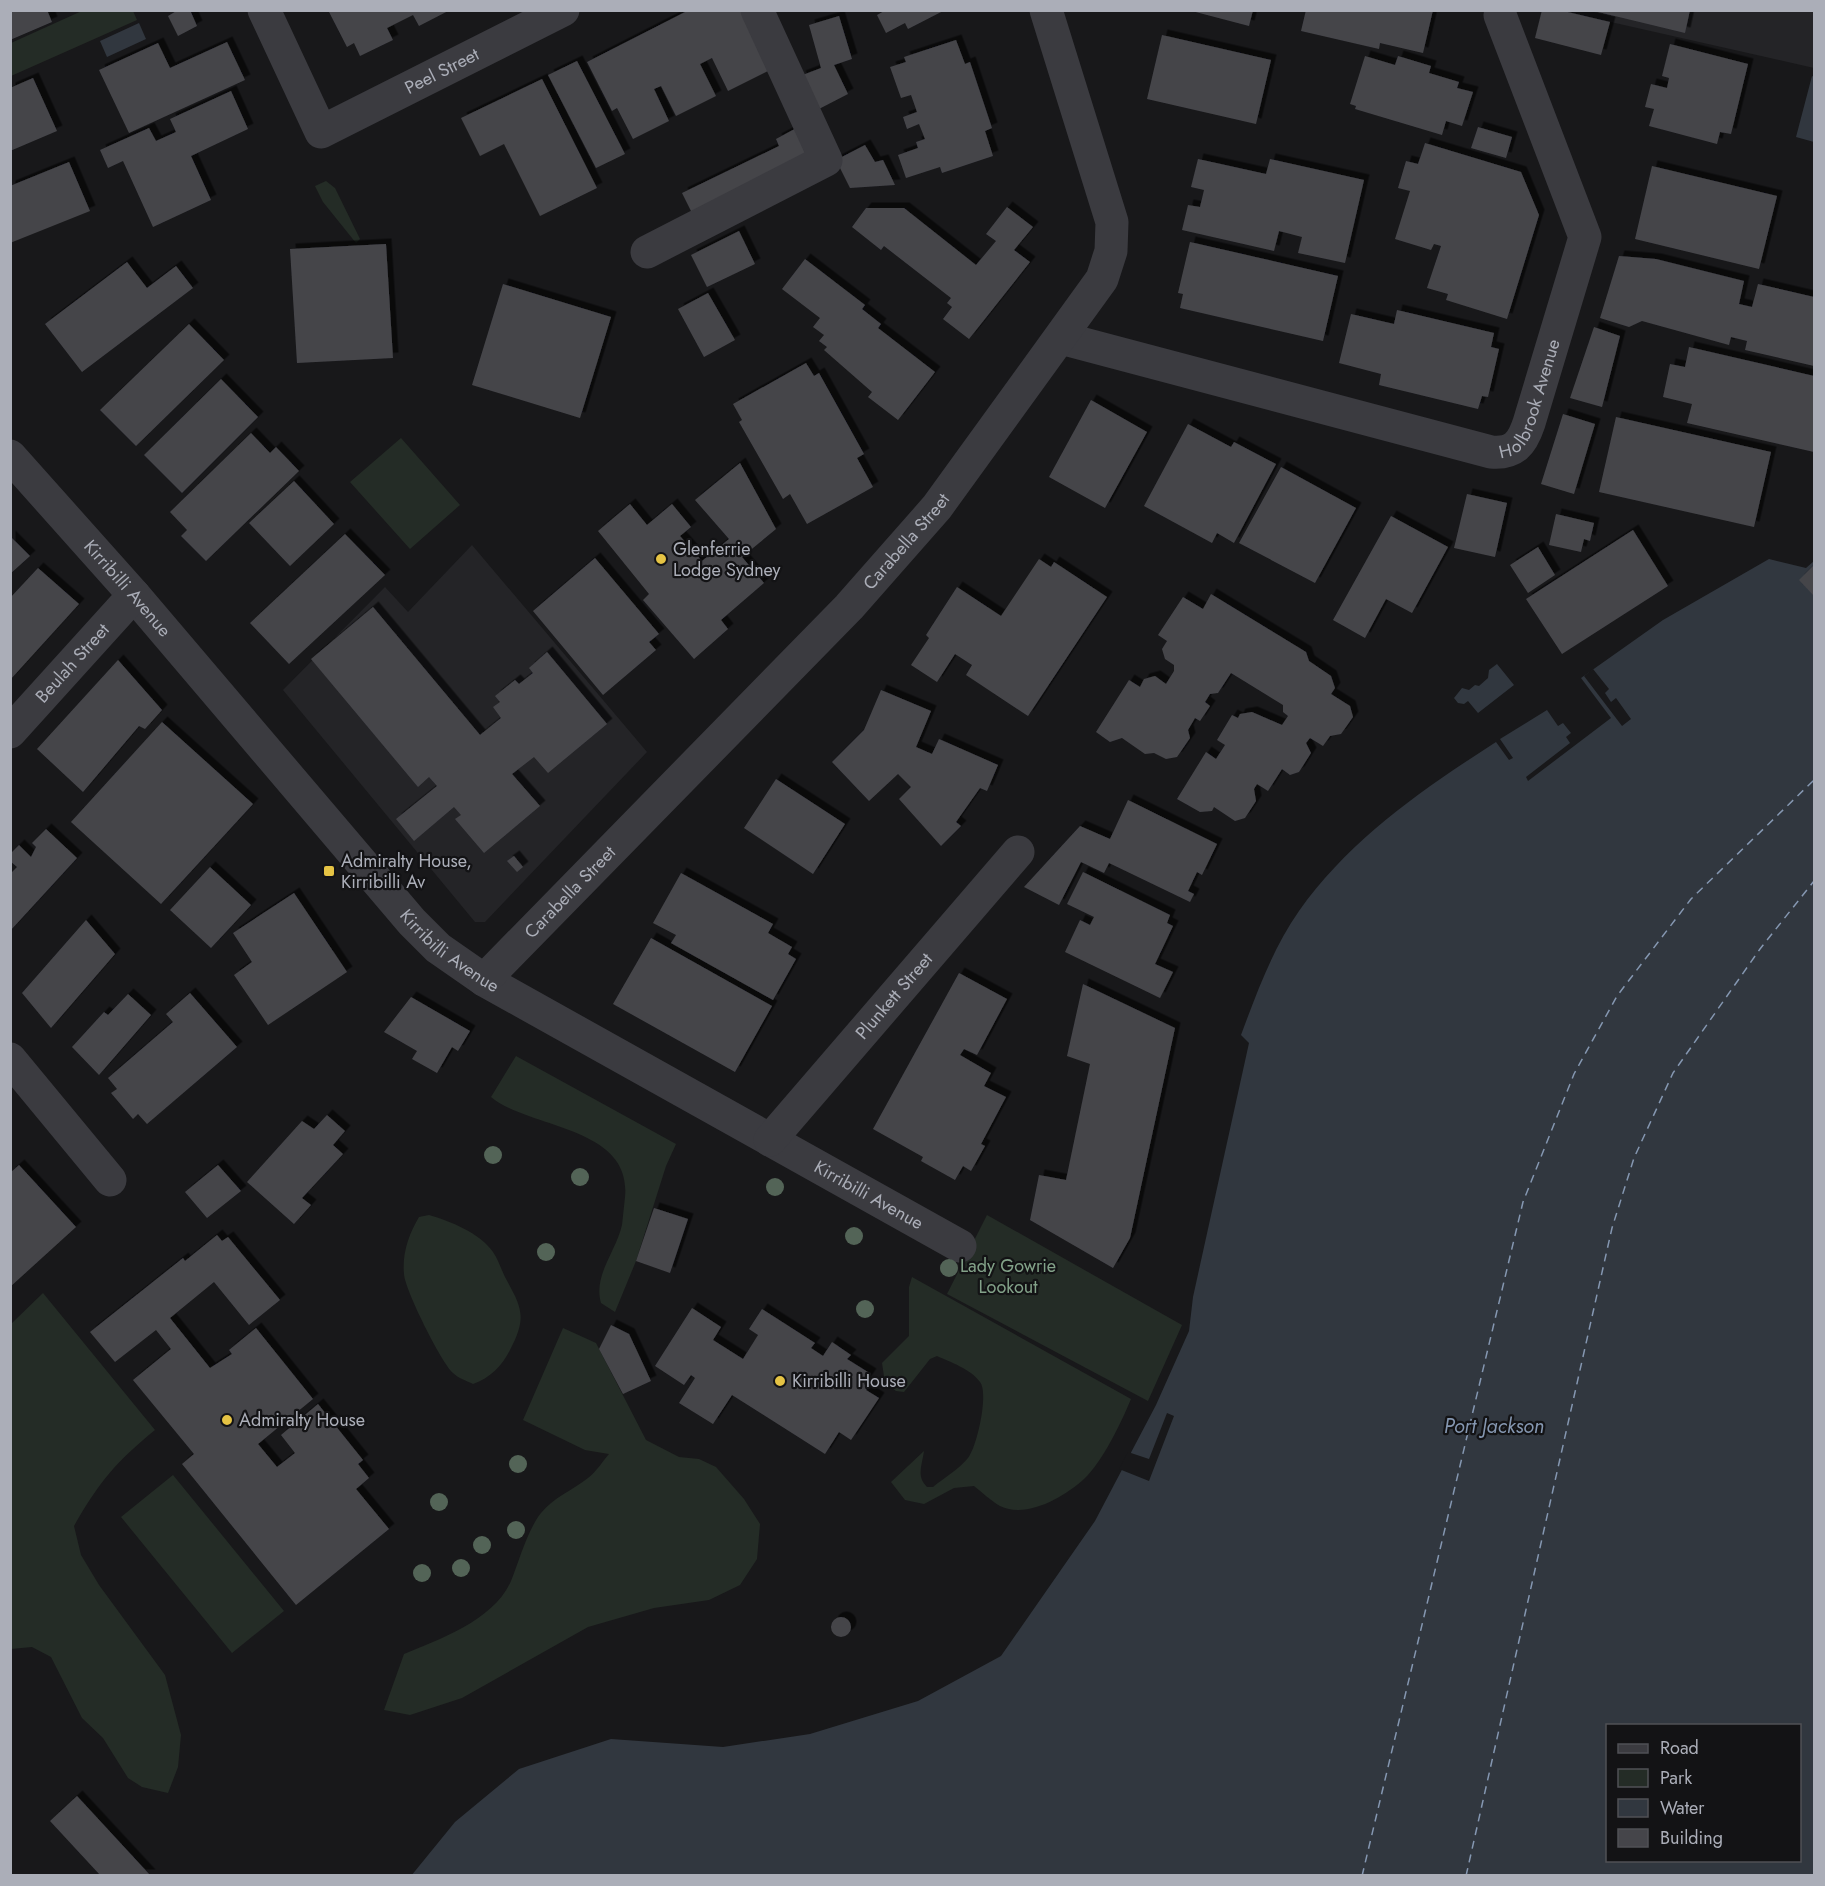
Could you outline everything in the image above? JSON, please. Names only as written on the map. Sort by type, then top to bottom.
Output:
[{"type":"street","name":"Peel Street","points":[[264,10],[321,132],[563,10]]},
{"type":"street","points":[[647,252],[826,160],[757,10]]},
{"type":"street","name":"Carabella Street","points":[[484,980],[880,573],[937,507],[1102,279],[1109,263],[1113,238],[1112,222],[1046,10]]},
{"type":"street","name":"Holbrook Avenue","points":[[1061,338],[1491,452],[1512,451],[1520,444],[1529,423],[1585,237],[1500,15]]},
{"type":"street","name":"Kirribilli Avenue","points":[[10,456],[134,595],[412,922],[438,948],[484,980],[960,1246]]},
{"type":"street","name":"Beulah Street","points":[[10,732],[134,595]]},
{"type":"street","name":"Plunkett Street","points":[[770,1140],[1018,852]]},
{"type":"street","points":[[10,1059],[110,1180]]},
{"type":"shaded area","points":[[1562,11],[1814,11],[1814,68]]},
{"type":"shaded area","points":[[472,545],[647,752],[485,922],[475,922],[283,690],[385,587],[408,612]]},
{"type":"green space","points":[[84,10],[133,11],[137,20],[11,76],[11,43]]},
{"type":"green space","points":[[326,181],[335,188],[360,239],[356,243],[323,202],[315,186]]},
{"type":"green space","points":[[401,438],[460,505],[410,549],[350,482]]},
{"type":"green space","points":[[516,1056],[676,1144],[666,1166],[636,1261],[615,1312],[601,1303],[599,1293],[603,1273],[622,1225],[625,1197],[623,1174],[612,1156],[596,1143],[575,1132],[508,1108],[491,1097]]},
{"type":"green space","points":[[429,1215],[464,1229],[487,1245],[493,1252],[518,1304],[521,1320],[516,1338],[507,1356],[490,1375],[473,1384],[455,1375],[447,1366],[424,1325],[406,1282],[404,1259],[409,1237],[419,1217]]},
{"type":"green space","name":"Lady Gowrie Lookout","points":[[987,1215],[1182,1325],[1148,1401],[947,1294]]},
{"type":"green space","points":[[912,1277],[1131,1399],[1104,1452],[1091,1472],[1076,1486],[1045,1504],[1022,1510],[1000,1506],[974,1486],[954,1488],[924,1504],[905,1500],[891,1482],[924,1451],[921,1475],[927,1487],[933,1487],[956,1470],[968,1458],[975,1443],[983,1408],[982,1388],[976,1377],[960,1366],[937,1356],[930,1359],[904,1392],[896,1391],[885,1383],[882,1363],[909,1336],[909,1287]]},
{"type":"green space","points":[[43,1293],[155,1430],[129,1452],[109,1474],[74,1526],[81,1555],[99,1585],[165,1675],[181,1735],[178,1767],[168,1793],[142,1787],[128,1778],[103,1738],[82,1718],[51,1657],[32,1647],[11,1649],[11,1324]]},
{"type":"green space","points":[[563,1328],[596,1343],[646,1440],[679,1457],[699,1459],[716,1467],[744,1499],[760,1524],[757,1559],[740,1585],[709,1600],[654,1608],[588,1627],[462,1698],[410,1715],[384,1710],[404,1654],[465,1627],[492,1607],[503,1595],[511,1581],[528,1536],[541,1513],[552,1502],[591,1476],[609,1454],[585,1450],[523,1420]]},
{"type":"green space","points":[[173,1475],[284,1611],[232,1653],[121,1517]]},
{"type":"water","points":[[139,23],[146,39],[107,57],[100,41]]},
{"type":"water","points":[[1812,76],[1814,77],[1814,142],[1796,137]]},
{"type":"water","name":"Port Jackson","points":[[1769,559],[1806,568],[1814,561],[1814,1875],[411,1876],[455,1822],[519,1769],[611,1739],[723,1747],[810,1734],[918,1701],[1001,1656],[1095,1521],[1156,1405],[1189,1331],[1193,1297],[1249,1043],[1241,1035],[1281,940],[1299,911],[1341,861],[1389,817],[1442,778],[1496,742],[1509,760],[1513,758],[1500,739],[1547,710],[1558,726],[1563,723],[1571,733],[1566,737],[1570,743],[1526,777],[1528,781],[1611,718],[1581,678],[1663,620]]},
{"type":"water","points":[[1497,664],[1514,685],[1478,713],[1468,701],[1464,704],[1458,703],[1454,698],[1462,688],[1469,690],[1475,685],[1479,686],[1488,678],[1489,670]]},
{"type":"pier","points":[[1593,669],[1609,689],[1605,693],[1611,702],[1616,698],[1631,719],[1622,726],[1584,676]]},
{"type":"pier","points":[[1167,1413],[1174,1416],[1149,1481],[1119,1469],[1128,1452],[1149,1459]]},
{"type":"building","points":[[10,10],[47,10],[52,22],[10,40]]},
{"type":"building","points":[[178,10],[190,10],[197,26],[178,36],[168,16]]},
{"type":"building","points":[[328,10],[450,10],[419,26],[413,15],[387,28],[393,40],[360,56],[354,43],[347,47]]},
{"type":"building","points":[[689,10],[742,10],[772,69],[728,91],[712,58],[700,64],[716,96],[676,116],[661,86],[654,89],[669,121],[633,139],[617,108],[612,111],[587,62]]},
{"type":"building","points":[[886,10],[945,10],[908,29],[905,23],[886,33],[877,15]]},
{"type":"building","points":[[1188,10],[1253,10],[1249,26]]},
{"type":"building","points":[[1306,10],[1433,10],[1423,53],[1380,43],[1379,49],[1301,31]]},
{"type":"building","points":[[1542,10],[1559,10],[1610,22],[1601,55],[1535,38]]},
{"type":"building","points":[[1590,10],[1690,10],[1685,33]]},
{"type":"building","points":[[839,16],[852,59],[834,65],[848,94],[817,110],[800,76],[821,68],[809,25]]},
{"type":"building","points":[[1162,35],[1271,60],[1256,124],[1147,99]]},
{"type":"building","points":[[956,40],[965,64],[970,62],[992,128],[985,131],[993,156],[942,173],[940,167],[906,178],[898,155],[918,148],[916,142],[925,139],[919,124],[907,129],[903,117],[917,112],[911,95],[901,98],[890,67],[906,62],[904,57]]},
{"type":"building","points":[[227,42],[245,80],[129,133],[99,70],[158,43],[170,68]]},
{"type":"building","points":[[1670,44],[1748,64],[1731,134],[1720,132],[1717,144],[1649,126],[1654,109],[1645,107],[1651,84],[1667,88],[1669,78],[1662,76]]},
{"type":"building","points":[[1365,56],[1395,65],[1398,56],[1431,66],[1429,73],[1459,82],[1457,88],[1473,92],[1462,126],[1446,121],[1442,135],[1355,109],[1356,106],[1350,104]]},
{"type":"building","points":[[577,61],[625,154],[596,168],[548,75]]},
{"type":"building","points":[[33,78],[57,131],[10,151],[10,88]]},
{"type":"building","points":[[542,79],[597,188],[540,216],[504,144],[480,156],[461,118]]},
{"type":"building","points":[[231,91],[248,129],[191,156],[211,200],[153,227],[123,161],[108,168],[100,150],[149,128],[156,141],[176,132],[170,119]]},
{"type":"building","points":[[802,125],[818,155],[696,221],[682,193],[779,146],[776,139]]},
{"type":"building","points":[[1478,127],[1512,137],[1506,158],[1471,148]]},
{"type":"building","points":[[1425,143],[1521,172],[1539,215],[1507,319],[1446,300],[1448,294],[1427,288],[1441,246],[1434,244],[1431,250],[1395,239],[1410,191],[1398,188],[1406,161],[1418,164]]},
{"type":"building","points":[[865,145],[875,162],[883,160],[895,185],[850,188],[836,160]]},
{"type":"building","points":[[1198,159],[1266,174],[1270,159],[1364,180],[1345,263],[1298,253],[1302,237],[1279,231],[1274,251],[1182,230],[1188,205],[1200,207],[1204,190],[1191,187]]},
{"type":"building","points":[[69,162],[90,211],[10,243],[10,186]]},
{"type":"building","points":[[1652,166],[1777,196],[1759,269],[1635,239]]},
{"type":"building","points":[[1007,207],[1033,227],[1014,250],[1030,262],[969,339],[943,319],[952,307],[947,303],[951,298],[884,246],[881,250],[852,227],[866,208],[904,208],[976,265],[996,241],[986,234]]},
{"type":"building","points":[[739,231],[755,264],[707,287],[691,255]]},
{"type":"building","points":[[1190,242],[1338,276],[1323,341],[1180,308],[1183,294],[1178,293]]},
{"type":"building","points":[[386,244],[393,358],[297,363],[290,249]]},
{"type":"building","points":[[1619,256],[1656,259],[1744,281],[1739,304],[1752,307],[1758,284],[1814,297],[1814,366],[1745,350],[1747,341],[1731,337],[1729,345],[1642,321],[1629,327],[1600,318]]},
{"type":"building","points":[[805,259],[865,305],[862,309],[881,324],[878,328],[935,372],[898,420],[868,397],[872,392],[824,350],[827,347],[819,341],[824,335],[813,327],[820,318],[782,289]]},
{"type":"building","points":[[127,262],[147,288],[176,266],[193,288],[82,372],[45,324]]},
{"type":"building","points":[[503,284],[611,317],[580,418],[472,385]]},
{"type":"building","points":[[708,293],[735,340],[704,357],[678,309]]},
{"type":"building","points":[[1397,310],[1494,333],[1491,347],[1499,349],[1488,397],[1482,396],[1478,409],[1379,385],[1381,374],[1339,363],[1351,314],[1394,324]]},
{"type":"building","points":[[189,324],[224,360],[136,446],[100,410]]},
{"type":"building","points":[[1594,327],[1620,336],[1602,407],[1570,398]]},
{"type":"building","points":[[1689,347],[1814,376],[1814,452],[1687,423],[1692,404],[1663,397],[1670,364],[1685,367]]},
{"type":"building","points":[[806,363],[814,376],[819,373],[864,454],[857,458],[873,487],[807,524],[790,494],[783,499],[739,422],[742,420],[733,404]]},
{"type":"building","points":[[221,379],[258,417],[182,493],[144,455]]},
{"type":"building","points":[[1091,400],[1147,432],[1105,508],[1049,477]]},
{"type":"building","points":[[1563,414],[1595,424],[1574,494],[1541,484]]},
{"type":"building","points":[[1616,417],[1771,452],[1754,527],[1599,492]]},
{"type":"building","points":[[1188,424],[1231,447],[1234,442],[1276,464],[1234,543],[1217,533],[1212,543],[1144,506]]},
{"type":"building","points":[[251,433],[270,453],[276,447],[299,471],[206,561],[181,536],[187,530],[170,512]]},
{"type":"building","name":"Glenferrie Lodge Sydney","points":[[740,463],[776,529],[742,557],[764,583],[721,620],[728,629],[694,659],[643,600],[649,594],[598,531],[630,504],[647,525],[672,504],[691,527],[680,536],[702,561],[729,539],[695,500]]},
{"type":"building","points":[[1281,467],[1356,508],[1315,583],[1239,543]]},
{"type":"building","points":[[294,481],[334,524],[290,566],[249,523]]},
{"type":"building","points":[[1467,494],[1507,503],[1495,557],[1454,548]]},
{"type":"building","points":[[1556,514],[1594,523],[1590,541],[1584,539],[1581,552],[1549,545]]},
{"type":"building","points":[[1391,516],[1448,547],[1412,613],[1386,599],[1365,638],[1333,620]]},
{"type":"building","points":[[1633,530],[1668,586],[1562,654],[1526,599]]},
{"type":"building","points":[[345,534],[385,575],[289,664],[250,623]]},
{"type":"building","points":[[10,536],[30,556],[10,574]]},
{"type":"building","points":[[1538,547],[1555,575],[1528,593],[1510,565]]},
{"type":"building","points":[[595,558],[659,634],[649,642],[656,650],[603,695],[533,611]]},
{"type":"building","points":[[1039,559],[1051,567],[1054,562],[1107,597],[1028,716],[966,675],[972,665],[955,654],[937,682],[911,665],[929,638],[926,635],[957,587],[1001,616]]},
{"type":"building","points":[[1814,565],[1814,596],[1799,580]]},
{"type":"building","points":[[38,568],[79,604],[10,680],[10,598]]},
{"type":"building","points":[[1211,594],[1306,652],[1309,661],[1331,676],[1335,688],[1331,694],[1350,706],[1353,717],[1341,734],[1330,736],[1323,746],[1310,738],[1306,743],[1311,753],[1299,772],[1290,775],[1282,769],[1268,791],[1257,784],[1254,789],[1256,801],[1245,818],[1235,821],[1214,807],[1212,811],[1200,812],[1177,799],[1206,752],[1216,759],[1225,745],[1217,740],[1232,715],[1238,718],[1240,714],[1252,712],[1282,725],[1288,716],[1283,712],[1283,705],[1231,673],[1218,693],[1210,694],[1205,702],[1210,706],[1200,721],[1195,718],[1188,730],[1190,738],[1177,757],[1166,759],[1154,753],[1145,754],[1122,738],[1110,742],[1096,732],[1129,680],[1140,687],[1144,679],[1155,676],[1166,684],[1174,671],[1174,665],[1165,659],[1162,649],[1167,641],[1158,635],[1183,597],[1203,609]]},
{"type":"building","points":[[373,607],[480,735],[501,718],[493,707],[500,702],[495,696],[515,680],[519,684],[533,673],[529,668],[547,652],[607,724],[548,773],[534,757],[512,774],[540,806],[484,853],[455,819],[461,815],[454,807],[414,841],[396,819],[437,786],[429,777],[418,787],[311,659]]},
{"type":"building","points":[[118,660],[162,710],[145,729],[139,726],[83,792],[37,749]]},
{"type":"building","points":[[881,690],[931,711],[916,747],[932,754],[939,739],[998,765],[987,791],[980,788],[956,822],[961,826],[941,846],[899,799],[911,787],[898,774],[869,801],[832,762],[864,730]]},
{"type":"building","points":[[162,722],[253,804],[161,904],[71,822]]},
{"type":"building","points":[[776,779],[845,824],[813,874],[744,828]]},
{"type":"building","points":[[1128,800],[1217,844],[1202,875],[1197,872],[1188,891],[1194,894],[1190,902],[1109,863],[1104,873],[1081,862],[1059,905],[1024,887],[1080,826],[1110,839]]},
{"type":"building","points":[[46,829],[77,858],[10,931],[10,874],[17,867],[10,861],[10,854],[19,845],[31,857],[36,847],[32,843]]},
{"type":"building","points":[[514,856],[523,867],[517,872],[507,861]]},
{"type":"building","points":[[210,867],[251,905],[211,948],[170,910]]},
{"type":"building","points":[[1083,872],[1170,915],[1167,923],[1173,926],[1155,964],[1173,972],[1160,998],[1065,952],[1080,920],[1090,925],[1094,917],[1067,904]]},
{"type":"building","points":[[681,873],[773,924],[768,933],[792,947],[788,954],[796,959],[773,1000],[671,943],[676,935],[653,923]]},
{"type":"building","points":[[294,893],[347,972],[268,1025],[234,975],[252,962],[233,933]]},
{"type":"building","points":[[86,920],[115,954],[51,1028],[22,993]]},
{"type":"building","points":[[651,938],[772,1006],[735,1072],[613,1004]]},
{"type":"building","points":[[959,973],[1007,999],[977,1055],[964,1049],[960,1055],[991,1073],[984,1086],[1006,1097],[981,1144],[985,1146],[971,1171],[963,1166],[955,1180],[921,1161],[923,1157],[873,1129]]},
{"type":"building","points":[[1083,984],[1175,1028],[1130,1238],[1113,1268],[1030,1220],[1039,1175],[1066,1180],[1090,1064],[1067,1056]]},
{"type":"building","points":[[190,993],[237,1047],[147,1124],[138,1114],[133,1119],[111,1093],[117,1089],[108,1078],[173,1022],[166,1014]]},
{"type":"building","points":[[128,994],[151,1015],[99,1075],[72,1047],[104,1012],[108,1015]]},
{"type":"building","points":[[411,997],[470,1031],[458,1051],[452,1047],[437,1073],[412,1059],[417,1051],[384,1032]]},
{"type":"building","points":[[327,1115],[345,1131],[333,1145],[343,1154],[302,1198],[311,1205],[294,1224],[247,1182],[302,1121],[314,1129]]},
{"type":"building","points":[[19,1165],[76,1227],[10,1287],[10,1173]]},
{"type":"building","points":[[218,1165],[241,1191],[207,1218],[185,1192]]},
{"type":"building","points":[[654,1208],[688,1219],[670,1273],[636,1261]]},
{"type":"building","name":"Admiralty House","points":[[217,1235],[222,1241],[228,1237],[280,1300],[249,1325],[214,1282],[170,1318],[210,1368],[232,1354],[229,1350],[256,1328],[313,1399],[258,1444],[277,1467],[295,1453],[281,1435],[318,1404],[363,1460],[358,1464],[369,1478],[356,1489],[389,1529],[296,1605],[182,1464],[194,1454],[133,1380],[171,1349],[156,1330],[115,1362],[90,1332],[183,1258],[185,1261]]},
{"type":"building","name":"Kirribilli House","points":[[692,1308],[721,1327],[713,1340],[743,1359],[758,1335],[749,1329],[762,1309],[815,1343],[811,1348],[823,1356],[832,1342],[851,1355],[847,1359],[871,1374],[864,1384],[868,1387],[866,1390],[879,1398],[851,1440],[839,1432],[825,1454],[732,1395],[713,1424],[679,1403],[695,1378],[691,1375],[684,1385],[655,1366]]},
{"type":"building","points":[[611,1325],[629,1334],[651,1381],[623,1394],[599,1349]]},
{"type":"building","points":[[841,1617],[848,1620],[851,1627],[848,1634],[841,1637],[834,1634],[831,1627],[834,1620]]},
{"type":"building","points":[[77,1796],[150,1875],[100,1875],[50,1821]]},
{"type":"ferry route","points":[[1362,1876],[1523,1202],[1574,1074],[1617,996],[1691,899],[1814,780]]},
{"type":"ferry route","points":[[1466,1876],[1612,1228],[1634,1158],[1673,1073],[1760,949],[1814,881]]},
{"type":"place","name":"Glenferrie Lodge Sydney","points":[[661,559]]},
{"type":"place","name":"Admiralty House, Kirribilli Av","points":[[329,871]]},
{"type":"place","name":"Kirribilli House","points":[[780,1381]]},
{"type":"place","name":"Admiralty House","points":[[227,1420]]}]
